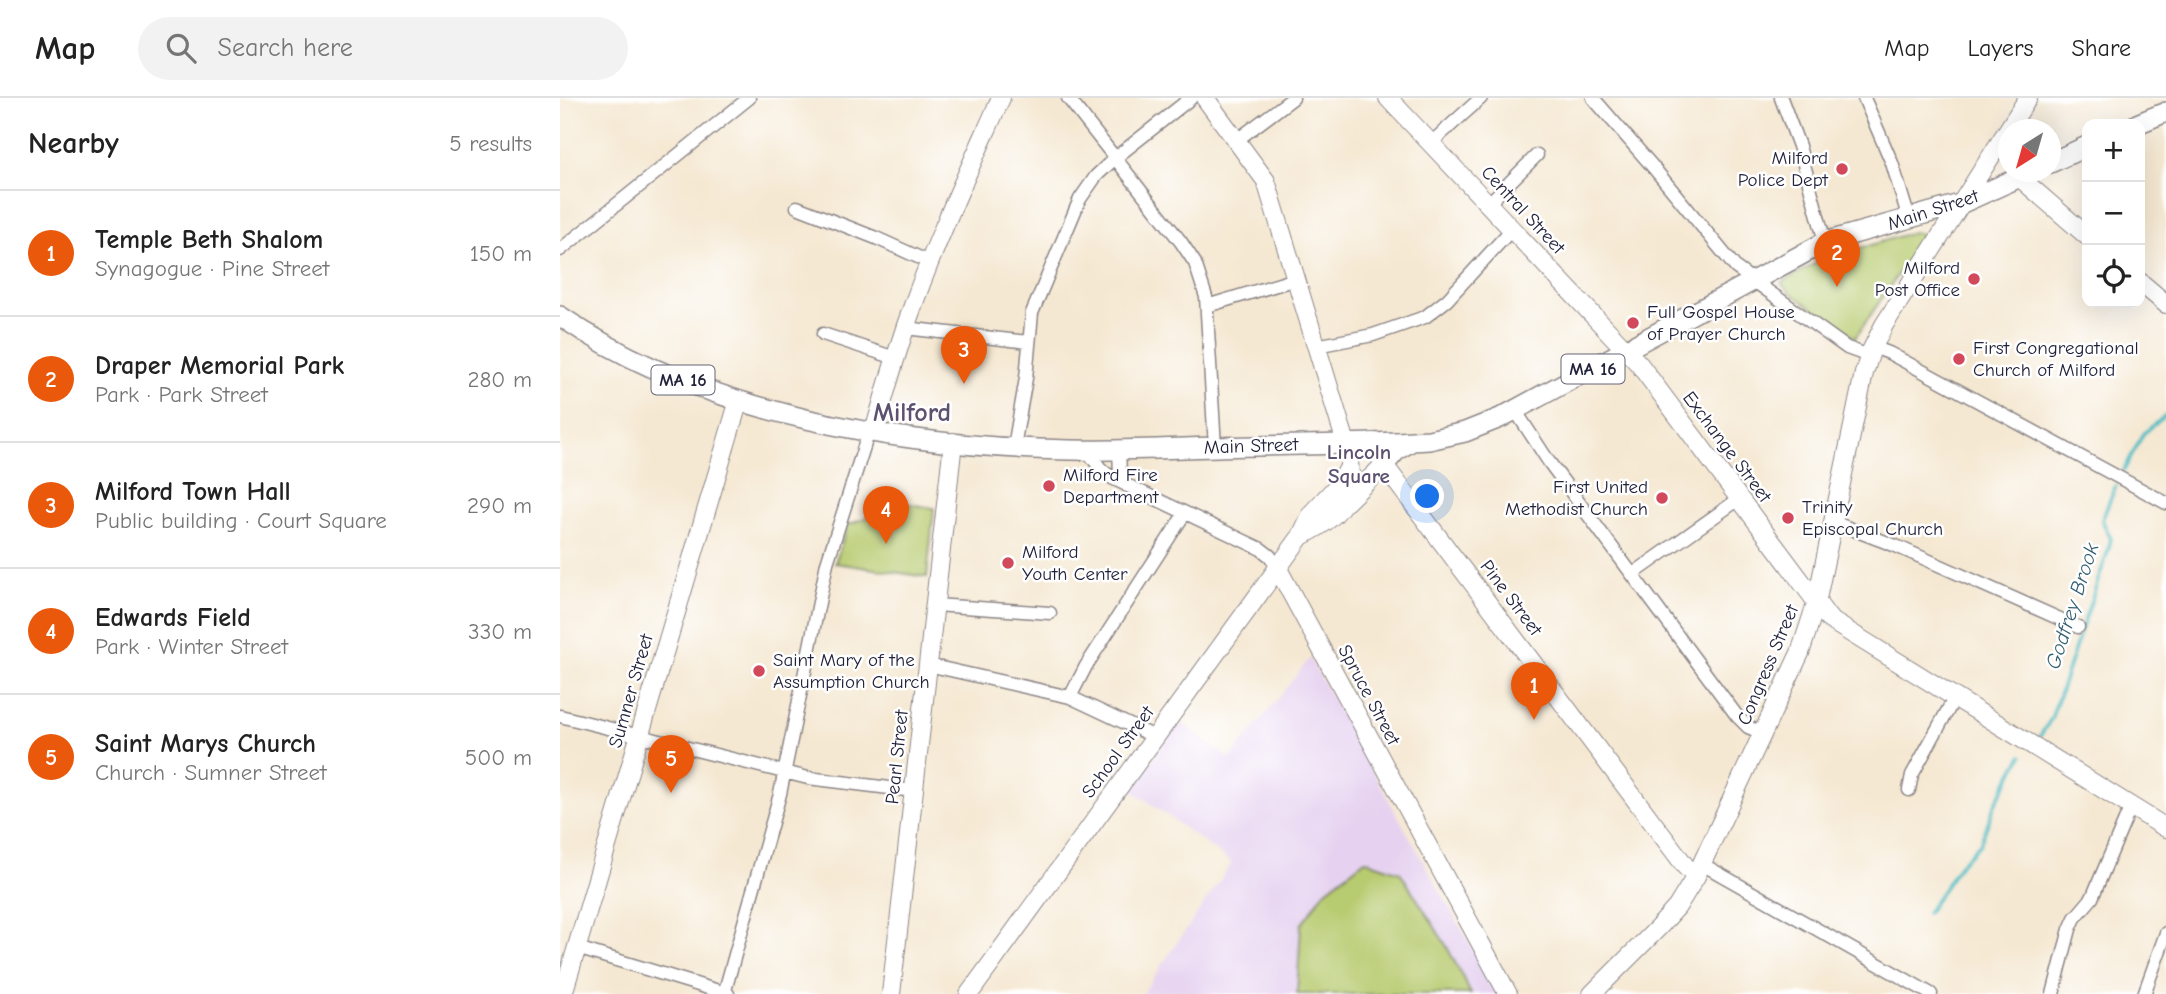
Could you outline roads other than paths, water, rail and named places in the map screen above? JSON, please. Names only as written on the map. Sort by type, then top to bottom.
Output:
[{"type":"main road","points":[[872,432],[929,262],[1001,98]]},
{"type":"main road","points":[[1205,98],[1266,181],[1346,443],[1350,490],[1341,507]]},
{"type":"main road","name":"Central Street","points":[[1388,98],[1627,350]]},
{"type":"main road","name":"Congress Street","points":[[1592,994],[1677,907],[1699,870],[1800,653],[1816,604],[1871,351],[2028,98]]},
{"type":"main road","points":[[2145,120],[2166,111]]},
{"type":"main road","points":[[2061,158],[2082,148]]},
{"type":"main road","name":"Main Street","points":[[560,316],[639,361],[685,381],[739,400],[801,417],[872,432],[953,442],[1087,450],[1440,439],[1465,432],[1515,410],[1825,242],[1960,204],[2008,182]]},
{"type":"main road","points":[[2033,182],[2082,231]]},
{"type":"main road","points":[[2145,286],[2166,304]]},
{"type":"main road","name":"Exchange Street","points":[[1627,350],[1830,620],[2166,828]]},
{"type":"main road","name":"Sumner Street","points":[[563,994],[739,400]]},
{"type":"main road","points":[[1384,465],[1400,448],[1412,441]]},
{"type":"main road","name":"Pearl Street","points":[[891,994],[953,442]]},
{"type":"main road","name":"Pine Street","points":[[1373,442],[1384,465],[1686,867],[1699,870]]},
{"type":"main road","name":"School Street","points":[[1301,536],[1318,527],[1384,465]]},
{"type":"main road","name":"School Street","points":[[969,994],[1301,536],[1315,509],[1341,482],[1348,469]]},
{"type":"main road","name":"Spruce Street","points":[[1277,567],[1508,994]]},
{"type":"street","points":[[560,250],[749,98]]},
{"type":"street","points":[[1068,98],[1191,255],[1201,279],[1207,306],[1215,447]]},
{"type":"street","points":[[1014,447],[1026,378],[1032,313],[1080,199],[1096,176],[1115,158],[1191,98]]},
{"type":"street","points":[[1237,140],[1293,98]]},
{"type":"street","points":[[1431,143],[1481,98]]},
{"type":"street","points":[[1593,98],[1735,268],[1847,348],[1888,353],[2166,503]]},
{"type":"street","points":[[1781,98],[1799,146],[1825,242]]},
{"type":"street","points":[[1864,98],[1892,163],[1909,219]]},
{"type":"street","points":[[1488,204],[1537,155]]},
{"type":"street","points":[[797,207],[929,262]]},
{"type":"street","points":[[1315,346],[1373,335],[1425,317],[1447,300],[1512,229]]},
{"type":"street","points":[[1207,306],[1296,279]]},
{"type":"street","points":[[905,328],[1028,342]]},
{"type":"street","points":[[823,334],[895,358]]},
{"type":"street","points":[[1515,410],[1549,462],[1737,716],[1748,727],[1762,733]]},
{"type":"street","points":[[577,948],[725,994],[784,772],[824,573],[872,432]]},
{"type":"street","points":[[1119,449],[1120,474],[1128,486]]},
{"type":"street","name":"Spruce Street","points":[[1087,450],[1105,474],[1261,549],[1277,567]]},
{"type":"street","points":[[1633,574],[1739,499]]},
{"type":"street","points":[[1070,697],[1086,666],[1185,513]]},
{"type":"street","points":[[1833,523],[1896,547],[2078,627]]},
{"type":"street","points":[[934,605],[1050,613]]},
{"type":"street","points":[[928,665],[1070,697],[1154,737]]},
{"type":"street","points":[[1909,790],[1917,764],[1954,699]]},
{"type":"street","points":[[560,716],[828,782],[914,791]]},
{"type":"street","points":[[2053,994],[2070,929],[2075,918],[2092,898],[2131,806]]},
{"type":"street","points":[[1699,870],[1931,994]]},
{"type":"street","points":[[2144,994],[2166,933]]},
{"type":"waterway","name":"Godfrey Brook","points":[[2124,470],[2143,434],[2166,415]]},
{"type":"waterway","name":"Godfrey Brook","points":[[2040,736],[2051,719],[2108,551],[2111,539],[2102,520],[2116,485]]},
{"type":"waterway","name":"Godfrey Brook","points":[[1927,913],[1961,863],[1980,844],[1995,804],[2022,756]]},
{"type":"place","name":"Milford Police Dept","points":[[1842,169]]},
{"type":"place","name":"Milford Post Office","points":[[1974,279]]},
{"type":"place","name":"Draper Memorial Park","points":[[1837,287]]},
{"type":"place","name":"Full Gospel House of Prayer Church","points":[[1633,323]]},
{"type":"place","name":"First Congregational Church of Milford","points":[[1959,359]]},
{"type":"place","name":"Milford Town Hall","points":[[964,384]]},
{"type":"place","name":"Milford Fire Department","points":[[1049,486]]},
{"type":"place","name":"First United Methodist Church","points":[[1662,498]]},
{"type":"place","name":"Trinity Episcopal Church","points":[[1788,518]]},
{"type":"place","name":"Edwards Field","points":[[886,544]]},
{"type":"place","name":"Milford Youth Center","points":[[1008,563]]},
{"type":"place","name":"Saint Mary of the Assumption Church","points":[[759,671]]},
{"type":"place","name":"Temple Beth Shalom","points":[[1534,720]]},
{"type":"place","name":"Saint Marys Church","points":[[671,793]]},
{"type":"district","name":"Milford","points":[[912,413]]},
{"type":"district","name":"Lincoln Square","points":[[1359,464]]}]
